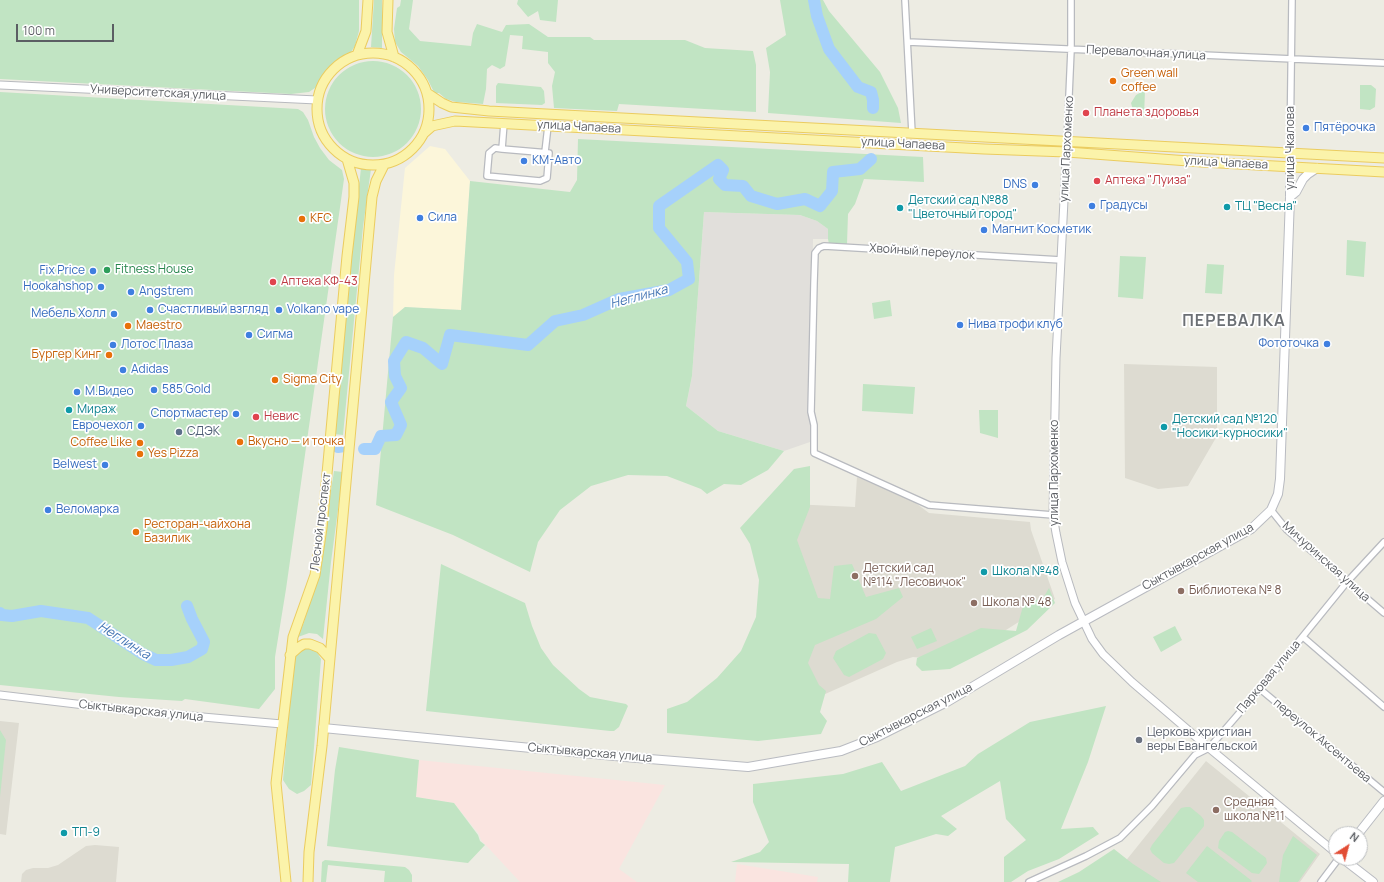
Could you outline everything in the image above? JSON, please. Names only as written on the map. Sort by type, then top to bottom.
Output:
[{"type":"main road","points":[[357,55],[366,31],[368,0]]},
{"type":"main road","points":[[388,0],[388,32],[394,57]]},
{"type":"main road","points":[[376,53],[394,57],[408,66],[420,78],[427,93],[429,107],[428,120],[424,133],[409,153],[398,160],[384,165],[373,166],[360,164],[347,159],[335,151],[326,141],[320,128],[316,114],[317,100],[322,85],[330,72],[347,59],[357,55],[376,53]]},
{"type":"main road","name":"улица Чапаева","points":[[427,93],[442,104],[451,107],[489,111],[1384,158]]},
{"type":"main road","name":"улица Чапаева","points":[[424,133],[432,126],[455,121],[1067,152],[1384,172]]},
{"type":"main road","name":"улица Чкалова","points":[[1271,510],[1278,494],[1280,479],[1291,166],[1290,153]]},
{"type":"main road","name":"Лесной проспект","points":[[286,882],[276,783],[293,637],[315,575],[322,528],[347,256],[354,197],[354,183],[347,159]]},
{"type":"main road","name":"Лесной проспект","points":[[308,882],[324,728],[372,197],[376,181],[384,165]]},
{"type":"main road","points":[[1290,197],[1296,192],[1308,174],[1317,168]]},
{"type":"main road","name":"Сыктывкарская улица","points":[[324,728],[625,757],[748,767],[841,751],[877,737],[947,702],[1059,634],[1251,529],[1271,510]]},
{"type":"main road","points":[[290,655],[304,644],[310,644],[320,648],[330,659]]},
{"type":"main road","points":[[1364,826],[1384,801]]},
{"type":"main road","points":[[1352,866],[1373,882]]},
{"type":"street","points":[[905,0],[912,134]]},
{"type":"street","name":"улица Пархоменко","points":[[1071,0],[1071,50],[1067,152],[1056,358],[1053,515],[1062,562],[1075,603],[1092,639],[1103,654],[1132,682],[1209,748],[1328,846]]},
{"type":"street","name":"улица Чкалова","points":[[1290,153],[1292,0]]},
{"type":"street","name":"Перевалочная улица","points":[[908,42],[1384,63]]},
{"type":"street","name":"Университетская улица","points":[[0,85],[317,100]]},
{"type":"street","points":[[502,149],[504,123]]},
{"type":"street","points":[[545,152],[548,126]]},
{"type":"street","points":[[496,148],[502,149],[550,153],[547,178],[540,181],[487,176],[489,153],[496,148]]},
{"type":"street","name":"Хвойный переулок","points":[[1053,515],[929,505],[814,452],[814,425],[811,412],[814,283],[815,253],[819,248],[824,246],[1061,260]]},
{"type":"street","name":"Мичуринская улица","points":[[1271,510],[1287,530],[1384,613]]},
{"type":"street","name":"Парковая улица","points":[[1029,882],[1086,856],[1120,838],[1152,806],[1195,755],[1209,748],[1260,689],[1347,582],[1384,542]]},
{"type":"street","points":[[1303,637],[1384,706]]},
{"type":"street","name":"переулок Аксентьева","points":[[1260,689],[1384,792]]},
{"type":"street","name":"Сыктывкарская улица","points":[[0,695],[135,711],[282,724]]},
{"type":"street","points":[[1321,882],[1333,866]]},
{"type":"shaded area","points":[[430,146],[445,149],[470,181],[461,310],[405,307],[393,317],[394,275],[405,168]]},
{"type":"shaded area","points":[[704,212],[800,215],[817,221],[828,229],[828,239],[813,239],[810,442],[784,451],[718,431],[686,406],[692,376]]},
{"type":"shaded area","points":[[1124,364],[1217,367],[1217,436],[1188,486],[1158,489],[1125,478]]},
{"type":"shaded area","points":[[857,477],[913,501],[929,513],[1030,522],[1031,530],[1055,599],[957,661],[913,657],[897,662],[814,699],[800,660],[792,504],[855,507]]},
{"type":"shaded area","points":[[0,721],[19,723],[6,835],[0,834]]},
{"type":"shaded area","points":[[419,760],[665,785],[619,869],[637,882],[520,882],[481,840],[479,834],[454,803],[416,797]]},
{"type":"shaded area","name":"Средняя школа №11","points":[[1206,761],[1320,854],[1300,882],[1154,882],[1124,863]]},
{"type":"shaded area","points":[[95,845],[119,847],[116,882],[21,882],[22,874],[26,870],[33,868],[48,868],[58,865],[86,846]]},
{"type":"shaded area","points":[[737,864],[818,877],[817,882],[735,882]]},
{"type":"green space","points":[[0,0],[359,0],[359,31],[355,46],[351,52],[337,60],[323,74],[318,86],[309,92],[291,94],[0,79]]},
{"type":"green space","points":[[374,0],[382,0],[382,48],[371,47]]},
{"type":"green space","points":[[401,0],[413,0],[409,29],[420,41],[471,46],[473,33],[477,24],[502,32],[506,25],[529,24],[548,37],[590,37],[594,40],[685,40],[705,48],[753,51],[756,65],[756,112],[619,104],[617,111],[554,108],[552,86],[555,72],[548,63],[548,52],[522,49],[523,36],[510,35],[505,66],[500,69],[492,65],[487,69],[486,89],[483,104],[456,102],[446,99],[439,93],[435,94],[428,80],[418,66],[401,52],[395,42],[394,29],[397,8],[400,6]]},
{"type":"green space","points":[[518,0],[558,0],[556,22],[540,20],[538,11],[528,17],[517,4]]},
{"type":"green space","points":[[780,0],[823,0],[829,11],[880,72],[898,108],[901,123],[768,113],[770,72],[766,48],[786,35]]},
{"type":"green space","points":[[373,61],[391,64],[407,75],[418,91],[421,109],[418,127],[407,143],[391,154],[373,157],[355,154],[339,143],[328,127],[325,109],[328,91],[339,75],[355,64]]},
{"type":"green space","points":[[498,83],[541,87],[544,91],[545,103],[542,105],[496,103],[496,86]]},
{"type":"green space","points":[[1360,85],[1371,85],[1376,89],[1375,107],[1370,110],[1360,109]]},
{"type":"green space","points":[[1145,90],[1144,117],[1138,117],[1133,110],[1131,103],[1136,95]]},
{"type":"green space","points":[[0,92],[298,109],[303,112],[308,120],[320,148],[329,160],[342,170],[344,179],[275,657],[275,689],[259,709],[185,699],[182,701],[119,697],[0,685]]},
{"type":"green space","points":[[578,139],[923,157],[924,182],[864,179],[855,204],[848,214],[847,244],[829,244],[828,229],[817,221],[800,215],[704,212],[692,376],[686,406],[718,431],[784,451],[768,470],[741,485],[724,484],[707,494],[701,489],[667,476],[628,475],[591,486],[560,510],[538,542],[530,572],[453,535],[376,505],[393,317],[405,307],[461,310],[470,181],[570,192],[577,180]]},
{"type":"green space","points":[[361,168],[371,169],[363,227],[343,435],[333,434]]},
{"type":"green space","points":[[1347,240],[1366,242],[1364,277],[1346,275]]},
{"type":"green space","points":[[1120,256],[1146,257],[1143,299],[1118,297]]},
{"type":"green space","points":[[1207,264],[1224,265],[1222,294],[1205,293]]},
{"type":"green space","points":[[890,300],[892,316],[874,319],[872,303]]},
{"type":"green space","points":[[863,384],[915,387],[913,414],[862,411]]},
{"type":"green space","points":[[979,410],[998,410],[998,438],[980,433]]},
{"type":"green space","points":[[810,466],[810,507],[797,540],[818,598],[830,599],[834,566],[852,564],[866,597],[899,588],[903,597],[876,619],[815,645],[808,663],[819,685],[826,691],[820,712],[827,721],[821,734],[758,741],[667,733],[667,709],[687,702],[717,678],[741,651],[756,617],[759,580],[750,544],[740,528],[794,469]]},
{"type":"green space","points":[[334,471],[343,472],[331,562],[323,639],[317,634],[309,633],[298,637],[318,574]]},
{"type":"green space","points":[[441,564],[525,603],[541,648],[553,665],[590,697],[626,704],[628,706],[619,727],[614,731],[610,731],[426,711]]},
{"type":"green space","points":[[1049,588],[1055,603],[1027,630],[950,669],[922,671],[916,665],[917,658],[981,628],[1016,631],[1025,599],[1042,600]]},
{"type":"green space","points":[[1175,626],[1182,640],[1161,652],[1153,637]]},
{"type":"green space","points":[[931,628],[937,641],[917,649],[911,637]]},
{"type":"green space","points":[[869,633],[876,634],[886,653],[883,659],[849,677],[844,675],[833,658],[836,651]]},
{"type":"green space","points":[[301,647],[315,649],[321,659],[311,785],[304,791],[297,794],[289,789],[283,780],[294,656]]},
{"type":"green space","points":[[1106,706],[1088,762],[1061,829],[1093,827],[1099,834],[1059,859],[1028,871],[1011,882],[1004,882],[1004,857],[1026,840],[1006,819],[1000,781],[941,816],[957,829],[948,836],[936,834],[895,847],[890,882],[848,882],[849,864],[731,862],[760,852],[769,842],[753,802],[753,784],[843,774],[882,762],[901,791],[965,766],[978,754],[1030,722]]},
{"type":"green space","points":[[0,730],[6,740],[0,797]]},
{"type":"green space","points":[[339,747],[419,760],[416,797],[454,803],[478,835],[480,841],[485,845],[468,863],[327,846],[335,770]]},
{"type":"green space","points":[[1190,807],[1201,816],[1204,820],[1204,826],[1174,863],[1164,863],[1152,853],[1150,849],[1181,808]]},
{"type":"green space","points":[[1225,832],[1232,832],[1266,858],[1267,863],[1259,874],[1252,873],[1218,848],[1219,841]]},
{"type":"green space","points":[[1293,836],[1317,855],[1298,882],[1279,882],[1283,855]]},
{"type":"green space","points":[[1207,846],[1252,881],[1198,882],[1186,873]]},
{"type":"green space","points":[[1114,849],[1133,864],[1161,882],[1058,882],[1079,872]]},
{"type":"green space","points":[[325,860],[405,867],[412,875],[412,882],[384,882],[385,871],[328,865],[326,882],[321,882],[322,862]]},
{"type":"waterway","name":"Неглинка","points":[[814,0],[817,16],[829,49],[858,87],[871,92],[873,108]]},
{"type":"waterway","name":"Неглинка","points":[[364,449],[375,449],[381,436],[396,435],[401,425],[391,402],[401,388],[395,376],[394,361],[406,342],[423,348],[442,364],[450,335],[528,345],[555,321],[583,315],[619,299],[669,290],[689,279],[687,262],[659,228],[659,206],[718,165],[723,170],[719,179],[725,185],[743,186],[751,196],[777,204],[805,199],[820,206],[832,191],[833,172],[860,169],[871,159]]},
{"type":"waterway","name":"Неглинка","points":[[338,447],[344,446]]},
{"type":"waterway","name":"Неглинка","points":[[0,613],[2,615],[12,616],[41,611],[88,618],[143,654],[156,660],[171,660],[188,657],[202,649],[204,642],[187,606]]},
{"type":"place","name":"Green wall coffee","points":[[1113,81]]},
{"type":"place","name":"Планета здоровья","points":[[1086,113]]},
{"type":"place","name":"Пятёрочка","points":[[1306,128]]},
{"type":"place","name":"КМ-Авто","points":[[524,161]]},
{"type":"place","name":"Аптека \"Луиза\"","points":[[1097,181]]},
{"type":"place","name":"DNS","points":[[1035,185]]},
{"type":"place","name":"Градусы","points":[[1092,206]]},
{"type":"place","name":"ТЦ \"Весна\"","points":[[1227,207]]},
{"type":"place","name":"Детский сад №88 \"Цветочный город\"","points":[[900,208]]},
{"type":"place","name":"Сила","points":[[420,218]]},
{"type":"place","name":"KFC","points":[[302,219]]},
{"type":"place","name":"Магнит Косметик","points":[[984,230]]},
{"type":"place","name":"Fitness House","points":[[107,270]]},
{"type":"place","name":"Fix Price","points":[[93,271]]},
{"type":"place","name":"Аптека КФ-43","points":[[273,282]]},
{"type":"place","name":"Hookahshop","points":[[101,287]]},
{"type":"place","name":"Angstrem","points":[[131,292]]},
{"type":"place","name":"Счастливый взгляд","points":[[150,310]]},
{"type":"place","name":"Volkano vape","points":[[279,310]]},
{"type":"place","name":"Мебель Холл","points":[[114,314]]},
{"type":"place","name":"Нива трофи клуб","points":[[960,325]]},
{"type":"place","name":"Maestro","points":[[128,326]]},
{"type":"place","name":"Сигма","points":[[249,335]]},
{"type":"place","name":"Фототочка","points":[[1327,344]]},
{"type":"place","name":"Лотос Плаза","points":[[113,345]]},
{"type":"place","name":"Бургер Кинг","points":[[109,355]]},
{"type":"place","name":"Adidas","points":[[123,370]]},
{"type":"place","name":"Sigma City","points":[[275,380]]},
{"type":"place","name":"585 Gold","points":[[154,390]]},
{"type":"place","name":"М.Видео","points":[[77,392]]},
{"type":"place","name":"Мираж","points":[[69,410]]},
{"type":"place","name":"Спортмастер","points":[[236,414]]},
{"type":"place","name":"Невис","points":[[256,417]]},
{"type":"place","name":"Еврочехол","points":[[141,426]]},
{"type":"place","name":"Детский сад №120 \"Носики-курносики\"","points":[[1164,427]]},
{"type":"place","name":"СДЭК","points":[[179,432]]},
{"type":"place","name":"Вкусно — и точка","points":[[240,442]]},
{"type":"place","name":"Coffee Like","points":[[140,443]]},
{"type":"place","name":"Yes Pizza","points":[[140,454]]},
{"type":"place","name":"Belwest","points":[[105,465]]},
{"type":"place","name":"Веломарка","points":[[48,510]]},
{"type":"place","name":"Ресторан-чайхона Базилик","points":[[136,532]]},
{"type":"place","name":"Школа №48","points":[[984,572]]},
{"type":"place","name":"Детский сад №114 \"Лесовичок\"","points":[[855,576]]},
{"type":"place","name":"Библиотека № 8","points":[[1181,591]]},
{"type":"place","name":"Школа № 48","points":[[974,603]]},
{"type":"place","name":"Церковь христиан веры Евангельской","points":[[1139,740]]},
{"type":"place","name":"Средняя школа №11","points":[[1216,810]]},
{"type":"place","name":"ТП-9","points":[[64,833]]},
{"type":"district","name":"ПЕРЕВАЛКА","points":[[1234,322]]}]
